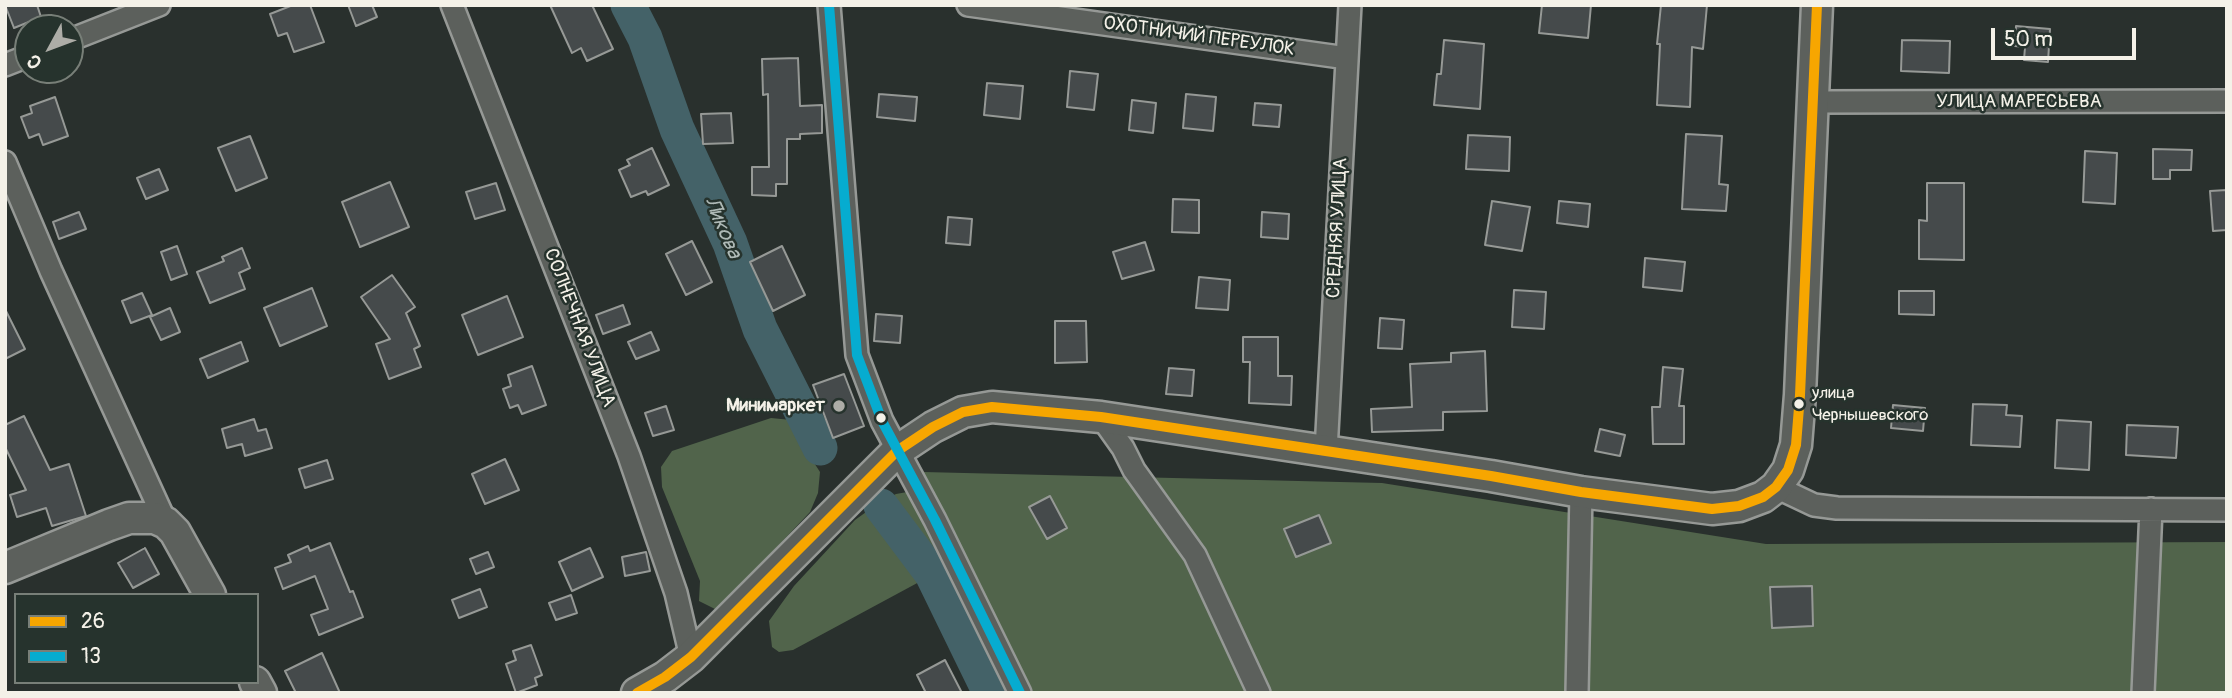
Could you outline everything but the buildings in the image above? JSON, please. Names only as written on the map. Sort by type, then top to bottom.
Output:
[{"type":"street","points":[[84,34],[159,5]]},
{"type":"street","name":"СОЛНЕЧНАЯ УЛИЦА","points":[[452,5],[629,456],[676,593],[674,675]]},
{"type":"street","points":[[829,5],[857,355],[897,452],[935,520],[1020,693]]},
{"type":"street","name":"ОХОТНИЧИЙ ПЕРЕУЛОК","points":[[968,5],[1347,58]]},
{"type":"street","name":"СРЕДНЯЯ УЛИЦА","points":[[1326,451],[1350,5]]},
{"type":"street","points":[[637,693],[674,675],[897,452],[933,426],[962,412],[992,407],[1022,408],[1101,417],[1581,492],[1712,509],[1739,506],[1763,497],[1776,487],[1791,462],[1798,421],[1817,5]]},
{"type":"street","name":"УЛИЦА МАРЕСЬЕВА","points":[[1812,102],[2227,101]]},
{"type":"street","points":[[5,162],[51,271],[166,523],[187,550],[209,593]]},
{"type":"street","points":[[1101,417],[1123,448],[1134,470],[1195,555],[1259,693]]},
{"type":"street","points":[[1776,487],[1814,505],[1837,508],[2227,510]]},
{"type":"street","points":[[1577,693],[1581,492]]},
{"type":"street","points":[[2143,693],[2151,509]]},
{"type":"street","points":[[5,568],[129,518],[144,517],[166,523]]},
{"type":"green space","points":[[771,418],[791,420],[806,434],[809,455],[820,472],[818,493],[810,512],[717,610],[699,601],[700,581],[662,487],[661,467],[672,451]]},
{"type":"green space","points":[[923,472],[1382,483],[1766,544],[2227,542],[2227,693],[1034,693]]},
{"type":"green space","points":[[913,491],[920,503],[930,538],[975,629],[981,646],[978,664],[972,668],[965,662],[932,595],[921,581],[793,650],[779,652],[772,647],[769,621],[794,586],[855,520],[896,494]]},
{"type":"waterway","name":"Ликова","points":[[628,5],[645,38],[677,129],[730,243],[760,329],[820,448]]},
{"type":"waterway","name":"Ликова","points":[[881,506],[932,574],[990,693]]},
{"type":"transit line","name":"13","points":[[829,5],[857,355],[882,421],[935,520],[1020,693]]},
{"type":"transit line","name":"26","points":[[637,693],[665,677],[691,657],[897,451],[933,427],[963,412],[992,407],[1101,417],[1581,492],[1712,509],[1739,506],[1763,497],[1776,487],[1788,470],[1796,445],[1817,5]]},
{"type":"place","name":"улица Чернышевского","points":[[1799,404]]},
{"type":"place","name":"Минимаркет","points":[[839,406]]}]
